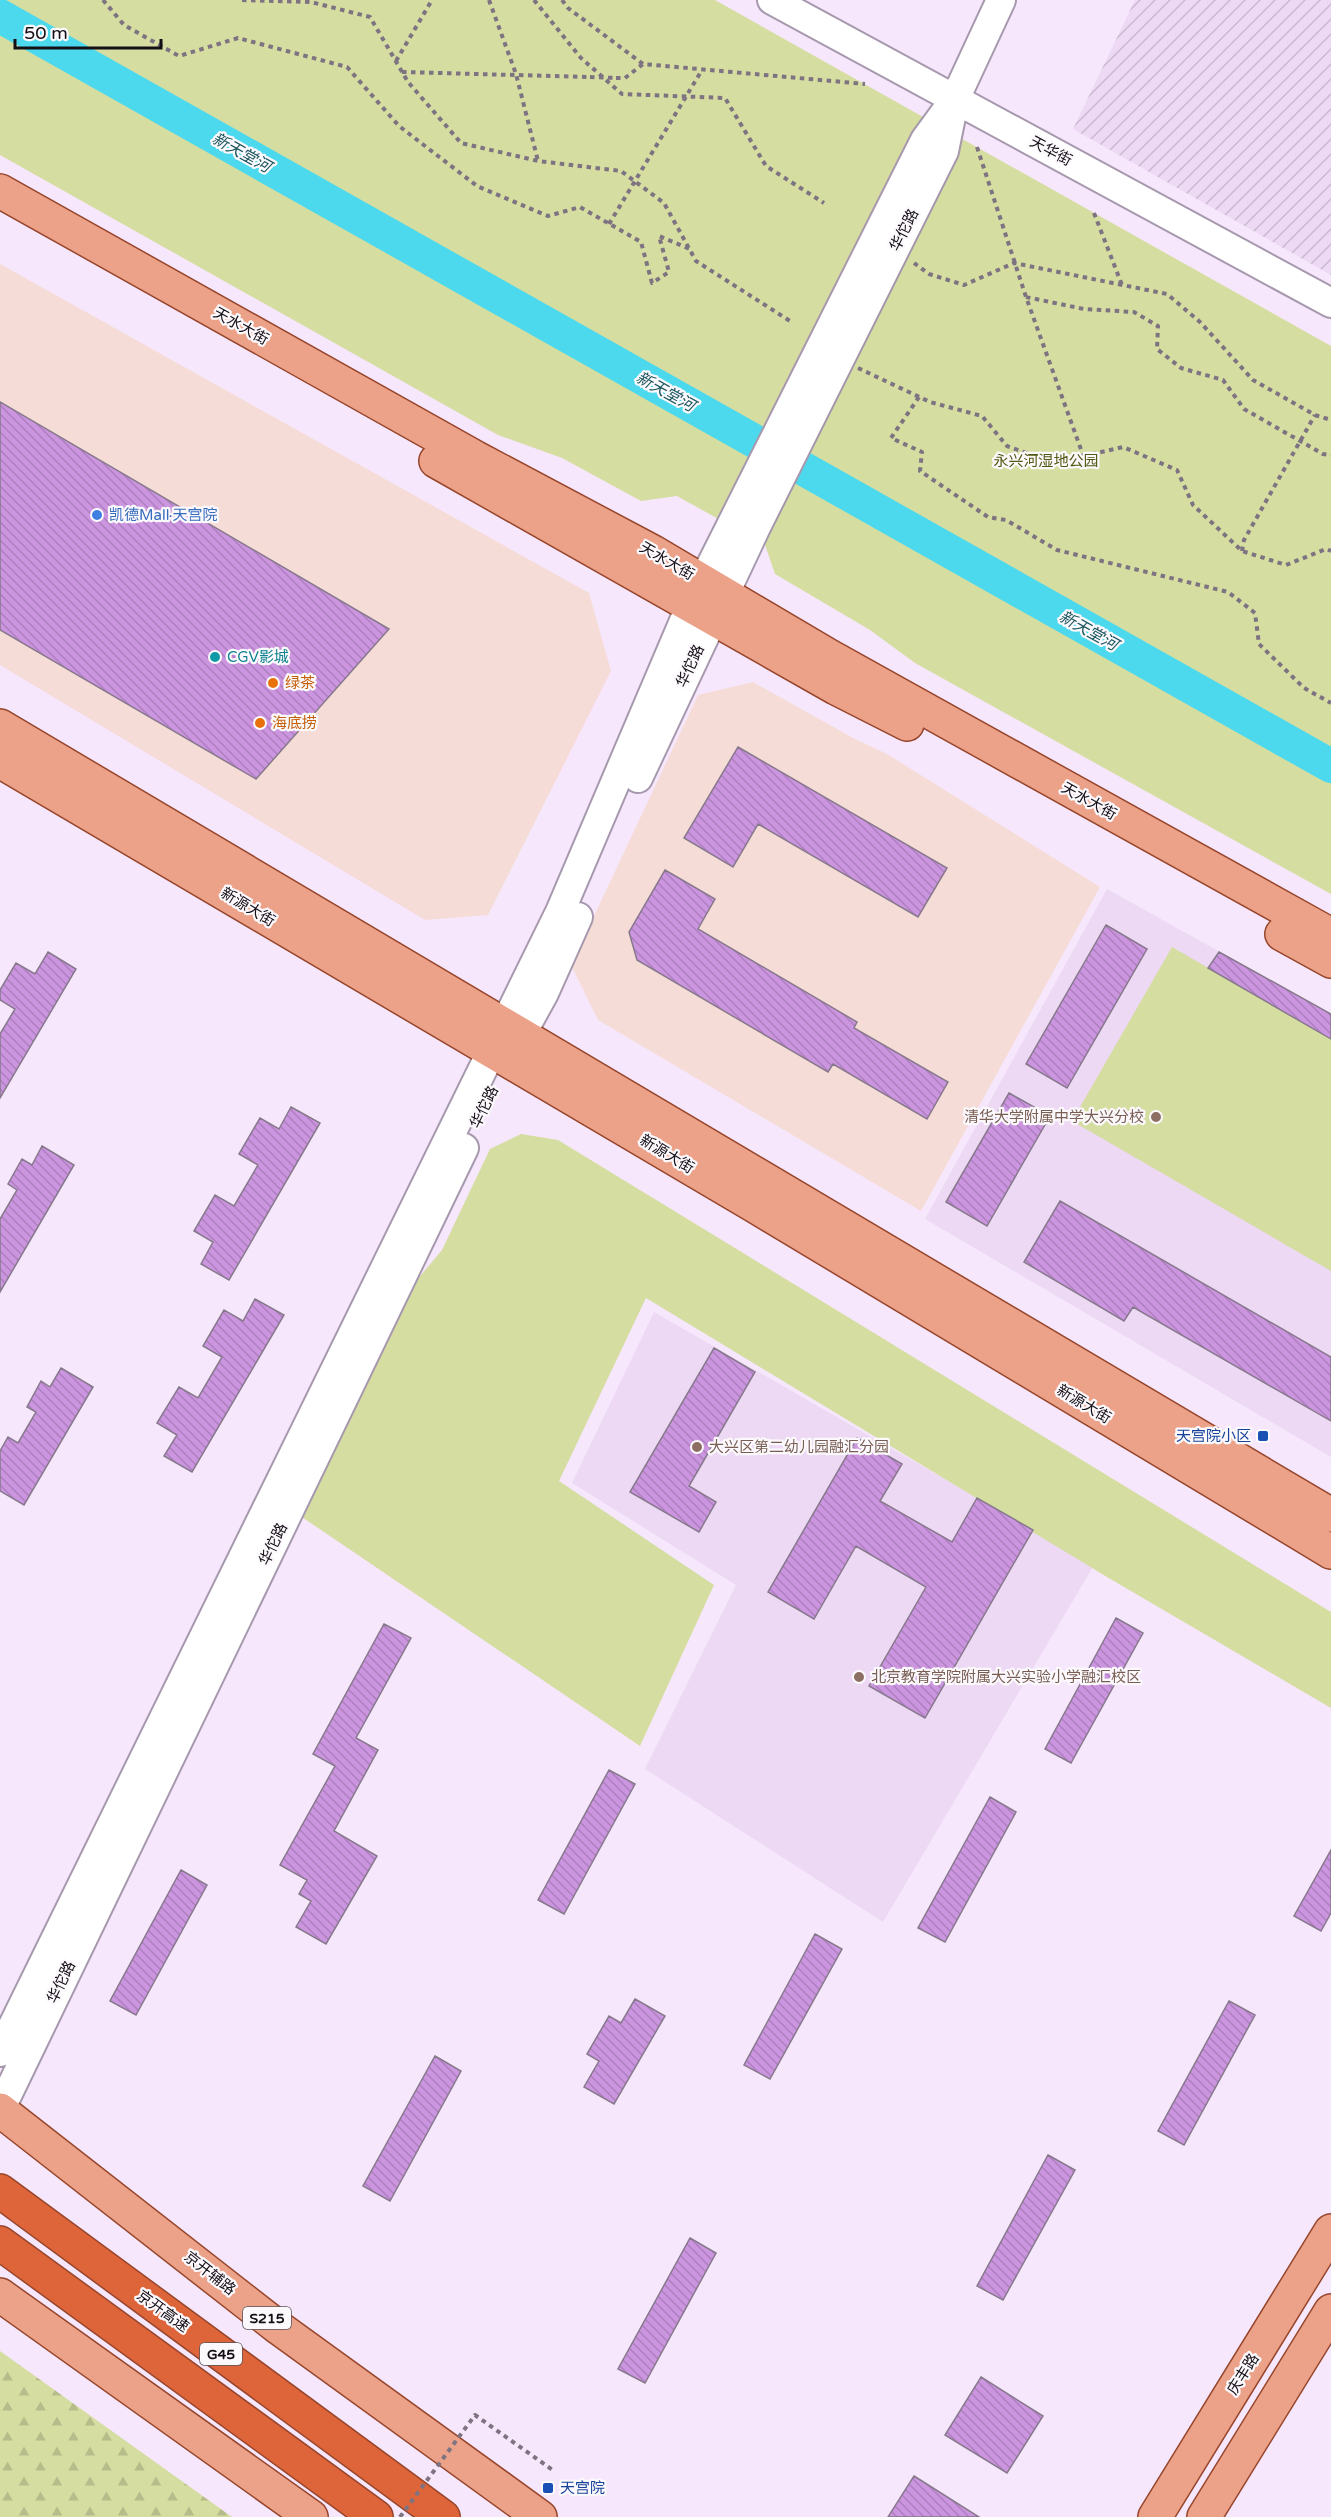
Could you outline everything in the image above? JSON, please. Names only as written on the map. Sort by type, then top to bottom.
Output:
[{"type":"highway","name":"京开高速","points":[[0,2191],[443,2517]]},
{"type":"highway","name":"G45","points":[[0,2243],[376,2517]]},
{"type":"main road","name":"天水大街","points":[[0,191],[466,452],[537,489],[707,600],[1331,961]]},
{"type":"main road","name":"天水大街","points":[[0,218],[447,467],[707,600],[829,656],[1331,935]]},
{"type":"main road","name":"新源大街","points":[[0,726],[1331,1552]]},
{"type":"main road","name":"新源大街","points":[[0,761],[506,1042],[1331,1515]]},
{"type":"main road","name":"京开辅路","points":[[0,2110],[279,2328],[540,2517]]},
{"type":"main road","name":"庆丰路","points":[[1155,2517],[1331,2231]]},
{"type":"main road","points":[[0,2295],[311,2517]]},
{"type":"main road","points":[[1204,2517],[1331,2311]]},
{"type":"street","name":"天华街","points":[[772,0],[1331,303]]},
{"type":"street","name":"华佗路","points":[[0,2052],[506,1042],[544,993],[646,758],[707,600],[805,402],[944,151],[955,99],[1001,0]]},
{"type":"street","name":"华佗路","points":[[0,2110],[506,1042]]},
{"type":"path","points":[[103,0],[124,25],[179,56],[238,38],[347,67],[399,126],[477,186],[548,216],[580,207],[641,242],[652,283],[669,272],[658,236],[690,249]]},
{"type":"path","points":[[242,0],[311,2],[370,17],[402,72],[461,143],[538,161],[621,171],[664,202],[696,261],[790,321]]},
{"type":"path","points":[[396,61],[432,0]]},
{"type":"path","points":[[489,0],[516,74],[538,161]]},
{"type":"path","points":[[534,0],[581,58],[622,94],[725,98],[766,166],[824,203]]},
{"type":"path","points":[[562,0],[568,8],[643,64],[866,84]]},
{"type":"path","points":[[402,72],[625,78],[643,64]]},
{"type":"path","points":[[609,224],[702,70]]},
{"type":"path","points":[[977,147],[1026,297],[1083,454]]},
{"type":"path","points":[[1095,213],[1122,285]]},
{"type":"path","points":[[906,257],[929,274],[964,285],[1014,262],[1167,294],[1200,322],[1253,380],[1315,415],[1331,420]]},
{"type":"path","points":[[1026,297],[1084,309],[1134,312],[1158,326],[1157,349],[1181,368],[1223,380],[1244,409],[1323,454],[1331,455]]},
{"type":"path","points":[[857,368],[920,397],[982,416],[1007,446],[1054,463],[1083,454],[1123,447],[1177,470],[1193,506],[1242,551],[1286,565],[1326,549],[1331,550]]},
{"type":"path","points":[[920,397],[891,438],[922,452],[920,471],[988,517],[1006,520],[1057,550],[1228,592],[1255,613],[1259,644],[1305,688],[1331,703]]},
{"type":"path","points":[[1242,551],[1244,540],[1315,415]]},
{"type":"path","points":[[400,2517],[475,2415],[554,2471]]},
{"type":"shaded area","points":[[1135,0],[1331,0],[1331,275],[1073,129]]},
{"type":"shaded area","points":[[0,264],[589,593],[611,671],[488,915],[425,920],[0,665]]},
{"type":"shaded area","points":[[753,682],[855,739],[887,754],[1100,887],[921,1211],[598,1020],[571,965],[698,695]]},
{"type":"shaded area","name":"清华大学附属中学大兴分校","points":[[1107,889],[1331,1014],[1331,1457],[925,1219]]},
{"type":"shaded area","name":"北京教育学院附属大兴实验小学融汇校区","points":[[654,1312],[1094,1565],[883,1922],[645,1769],[736,1585],[572,1483]]},
{"type":"green space","name":"永兴河湿地公园","points":[[0,0],[715,0],[1331,346],[1331,894],[915,663],[870,630],[775,574],[765,545],[677,496],[641,501],[562,458],[498,435],[0,155]]},
{"type":"green space","points":[[1172,947],[1331,1039],[1331,1271],[1072,1121]]},
{"type":"green space","points":[[521,1134],[558,1140],[1331,1612],[1331,1708],[1107,1577],[646,1298],[559,1481],[714,1585],[640,1746],[293,1511],[380,1324],[442,1250],[490,1149]]},
{"type":"green space","points":[[0,2351],[232,2517],[0,2517]]},
{"type":"building","name":"凯德Mall·天宫院","points":[[0,402],[389,629],[256,779],[0,630]]},
{"type":"building","points":[[738,747],[947,868],[918,917],[758,824],[733,867],[684,838]]},
{"type":"building","points":[[665,870],[715,899],[698,929],[857,1022],[854,1028],[948,1082],[927,1119],[833,1064],[828,1072],[637,960],[629,932]]},
{"type":"building","points":[[1106,925],[1147,949],[1067,1088],[1026,1064]]},
{"type":"building","points":[[48,952],[76,969],[0,1098],[0,1034],[15,1009],[0,1000],[0,990],[16,963],[35,974]]},
{"type":"building","points":[[1219,952],[1331,1014],[1331,1039],[1208,968]]},
{"type":"building","points":[[1009,1093],[1050,1116],[987,1226],[946,1202]]},
{"type":"building","points":[[291,1107],[320,1123],[229,1280],[201,1264],[213,1242],[194,1231],[215,1195],[234,1206],[258,1165],[239,1154],[260,1118],[279,1129]]},
{"type":"building","points":[[42,1146],[74,1165],[0,1292],[0,1219],[17,1190],[8,1184],[22,1159],[32,1165]]},
{"type":"building","points":[[1060,1201],[1331,1357],[1331,1421],[1133,1307],[1124,1321],[1024,1262]]},
{"type":"building","points":[[255,1299],[284,1315],[192,1472],[164,1456],[177,1435],[157,1423],[179,1387],[198,1398],[222,1357],[203,1346],[224,1310],[243,1321]]},
{"type":"building","points":[[714,1348],[755,1372],[689,1486],[716,1502],[699,1532],[630,1492]]},
{"type":"building","points":[[61,1368],[93,1387],[24,1505],[0,1491],[0,1451],[8,1437],[18,1443],[36,1412],[27,1407],[41,1381],[50,1387]]},
{"type":"building","points":[[857,1438],[902,1464],[880,1501],[952,1542],[977,1498],[1033,1530],[925,1718],[869,1686],[926,1587],[856,1546],[814,1619],[768,1592]]},
{"type":"building","points":[[1116,1618],[1143,1633],[1071,1763],[1045,1749]]},
{"type":"building","points":[[384,1624],[411,1638],[356,1738],[378,1750],[334,1831],[377,1856],[326,1944],[296,1927],[311,1901],[299,1894],[307,1880],[280,1865],[335,1766],[313,1754]]},
{"type":"building","points":[[609,1770],[635,1784],[564,1914],[538,1900]]},
{"type":"building","points":[[990,1797],[1016,1812],[945,1942],[918,1928]]},
{"type":"building","points":[[1331,1850],[1331,1913],[1321,1931],[1294,1916]]},
{"type":"building","points":[[181,1870],[207,1885],[136,2015],[110,2001]]},
{"type":"building","points":[[815,1934],[842,1949],[770,2079],[744,2065]]},
{"type":"building","points":[[635,1999],[665,2016],[614,2104],[584,2087],[599,2061],[587,2054],[609,2016],[621,2023]]},
{"type":"building","points":[[1229,2001],[1255,2015],[1184,2145],[1158,2131]]},
{"type":"building","points":[[435,2056],[461,2071],[390,2201],[363,2186]]},
{"type":"building","points":[[1048,2155],[1075,2170],[1003,2300],[977,2286]]},
{"type":"building","points":[[690,2238],[716,2253],[645,2383],[618,2369]]},
{"type":"building","points":[[981,2377],[1043,2416],[1007,2473],[945,2435]]},
{"type":"building","points":[[914,2476],[979,2517],[888,2517]]},
{"type":"waterway","name":"新天堂河","points":[[0,16],[1331,766]]},
{"type":"place","name":"凯德Mall·天宫院","points":[[97,515]]},
{"type":"place","name":"CGV影城","points":[[215,657]]},
{"type":"place","name":"绿茶","points":[[273,683]]},
{"type":"place","name":"海底捞","points":[[260,723]]},
{"type":"place","name":"清华大学附属中学大兴分校","points":[[1156,1117]]},
{"type":"place","name":"天宫院小区","points":[[1263,1436]]},
{"type":"place","name":"大兴区第二幼儿园融汇分园","points":[[697,1447]]},
{"type":"place","name":"北京教育学院附属大兴实验小学融汇校区","points":[[859,1677]]},
{"type":"place","name":"天宫院","points":[[548,2488]]}]
